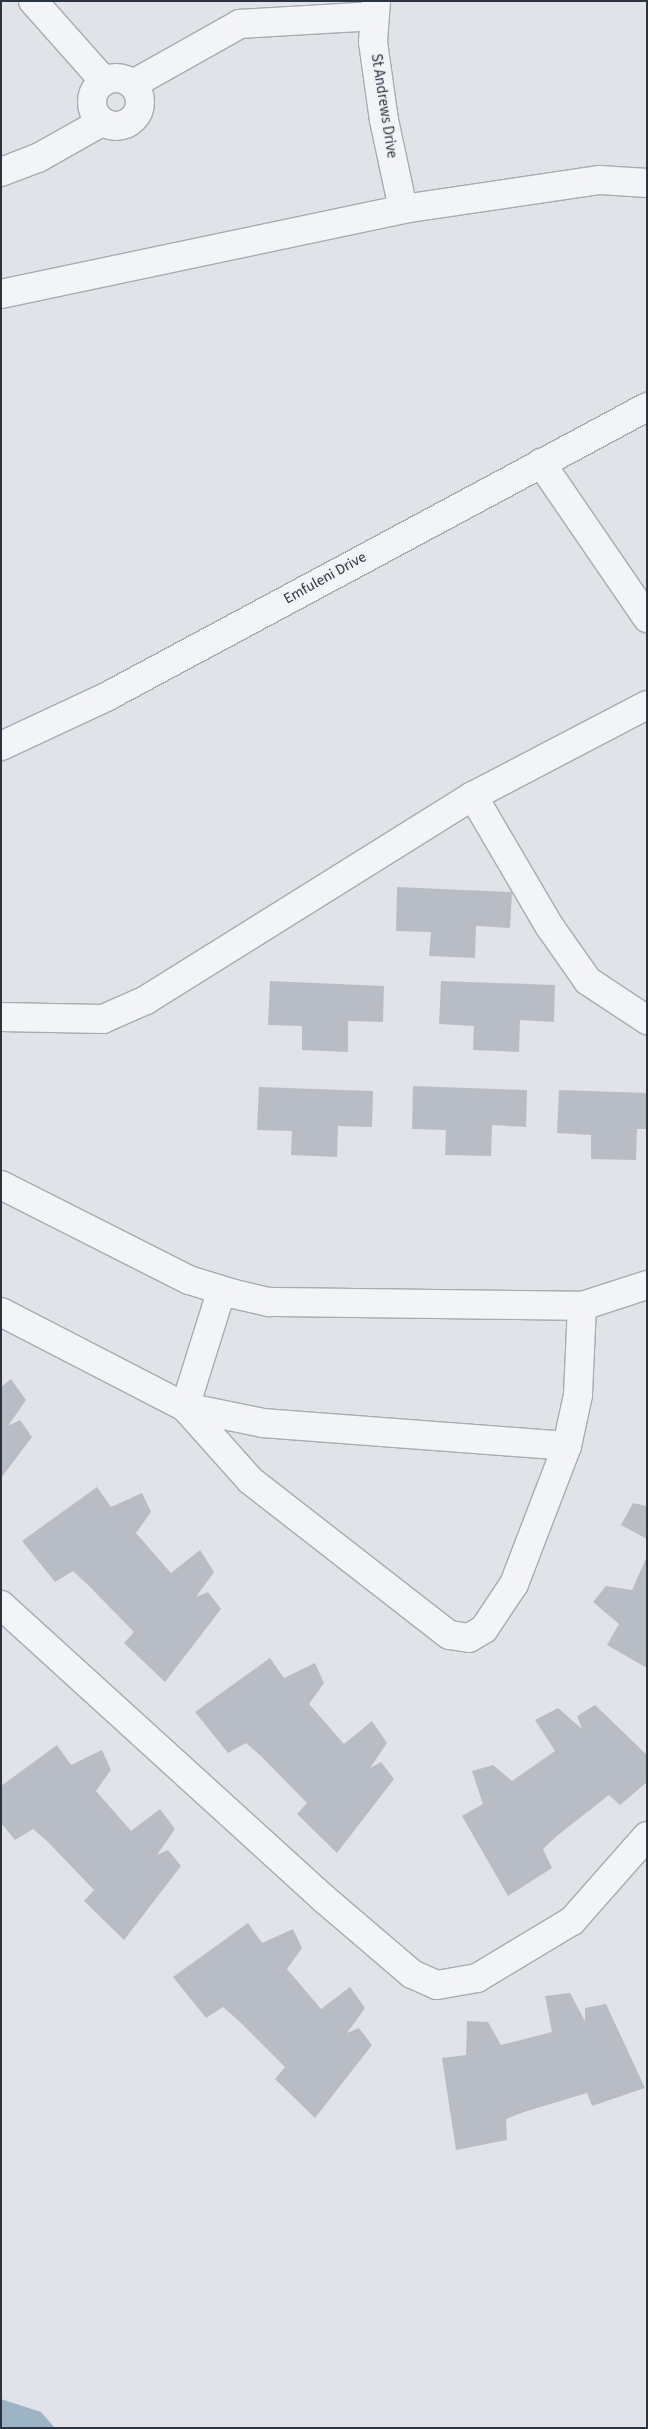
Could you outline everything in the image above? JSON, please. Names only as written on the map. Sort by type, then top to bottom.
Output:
[{"type":"street","points":[[33,1],[104,81]]},
{"type":"street","points":[[133,84],[198,44],[240,24],[376,9]]},
{"type":"street","name":"St Andrews Drive","points":[[376,9],[373,42],[384,120],[404,209]]},
{"type":"street","points":[[114,78],[133,84],[139,95],[135,118],[113,126],[102,122],[91,101],[104,81],[114,78]]},
{"type":"street","points":[[1,172],[38,158],[102,122]]},
{"type":"street","points":[[1,294],[404,209],[600,180],[647,183]]},
{"type":"street","name":"Emfuleni Drive","points":[[1,746],[108,696],[647,406]]},
{"type":"street","points":[[541,463],[647,618]]},
{"type":"street","points":[[1,1017],[103,1019],[146,1000],[474,796],[647,705]]},
{"type":"street","points":[[474,796],[550,927],[588,981],[647,1020]]},
{"type":"street","points":[[1,1185],[221,1292],[270,1302],[582,1306],[647,1285]]},
{"type":"street","points":[[185,1407],[221,1292]]},
{"type":"street","points":[[185,1407],[250,1480],[457,1638],[484,1629],[514,1584],[567,1446],[578,1395],[582,1306]]},
{"type":"street","points":[[1,1312],[185,1407],[263,1423],[567,1446]]},
{"type":"street","points":[[1,1605],[324,1898],[412,1974],[437,1985],[477,1978],[572,1921],[647,1836]]},
{"type":"water","points":[[1,2399],[41,2412],[55,2428],[1,2428]]},
{"type":"building","points":[[397,887],[512,892],[510,928],[476,926],[475,958],[429,956],[431,932],[396,931]]},
{"type":"building","points":[[270,981],[384,986],[383,1022],[348,1021],[348,1052],[302,1050],[302,1026],[268,1025]]},
{"type":"building","points":[[441,981],[555,985],[554,1022],[520,1020],[519,1052],[473,1050],[474,1026],[439,1024]]},
{"type":"building","points":[[413,1086],[527,1090],[526,1127],[492,1125],[491,1156],[445,1155],[446,1130],[412,1129]]},
{"type":"building","points":[[259,1087],[373,1091],[372,1127],[338,1126],[337,1157],[291,1155],[292,1131],[257,1130]]},
{"type":"building","points":[[559,1090],[647,1093],[647,1129],[637,1129],[636,1160],[591,1159],[591,1135],[557,1133]]},
{"type":"building","points":[[11,1379],[26,1400],[8,1426],[20,1420],[32,1437],[1,1478],[1,1387]]},
{"type":"building","points":[[97,1487],[111,1507],[142,1493],[151,1512],[136,1533],[171,1573],[200,1550],[214,1572],[196,1597],[208,1592],[221,1609],[165,1682],[124,1643],[134,1632],[88,1585],[73,1571],[55,1582],[22,1541]]},
{"type":"building","points":[[633,1503],[647,1506],[647,1539],[621,1525]]},
{"type":"building","points":[[647,1556],[647,1668],[607,1645],[619,1624],[593,1602],[606,1586],[632,1590]]},
{"type":"building","points":[[270,1658],[284,1678],[315,1663],[324,1683],[309,1704],[344,1744],[372,1721],[387,1743],[370,1768],[381,1762],[394,1779],[337,1853],[297,1814],[307,1803],[261,1756],[246,1743],[228,1753],[195,1712]]},
{"type":"building","points":[[595,1705],[647,1755],[647,1782],[620,1805],[609,1795],[558,1835],[543,1849],[552,1868],[508,1896],[462,1816],[483,1804],[472,1771],[493,1765],[512,1781],[555,1751],[535,1720],[558,1708],[582,1729],[577,1716]]},
{"type":"building","points":[[57,1745],[71,1765],[102,1750],[111,1770],[96,1791],[131,1831],[160,1809],[175,1829],[157,1855],[168,1850],[181,1866],[124,1940],[84,1901],[94,1890],[48,1842],[33,1829],[15,1840],[1,1823],[1,1786]]},
{"type":"building","points":[[248,1923],[262,1943],[293,1929],[302,1948],[287,1969],[321,2009],[350,1987],[365,2008],[347,2033],[359,2028],[372,2045],[315,2118],[275,2079],[285,2067],[239,2021],[223,2007],[206,2018],[173,1977]]},
{"type":"building","points":[[570,1993],[585,2021],[585,2008],[606,2004],[645,2088],[592,2106],[587,2093],[524,2112],[506,2119],[507,2140],[456,2150],[442,2058],[466,2055],[467,2021],[488,2022],[501,2045],[552,2032],[545,1996]]}]
